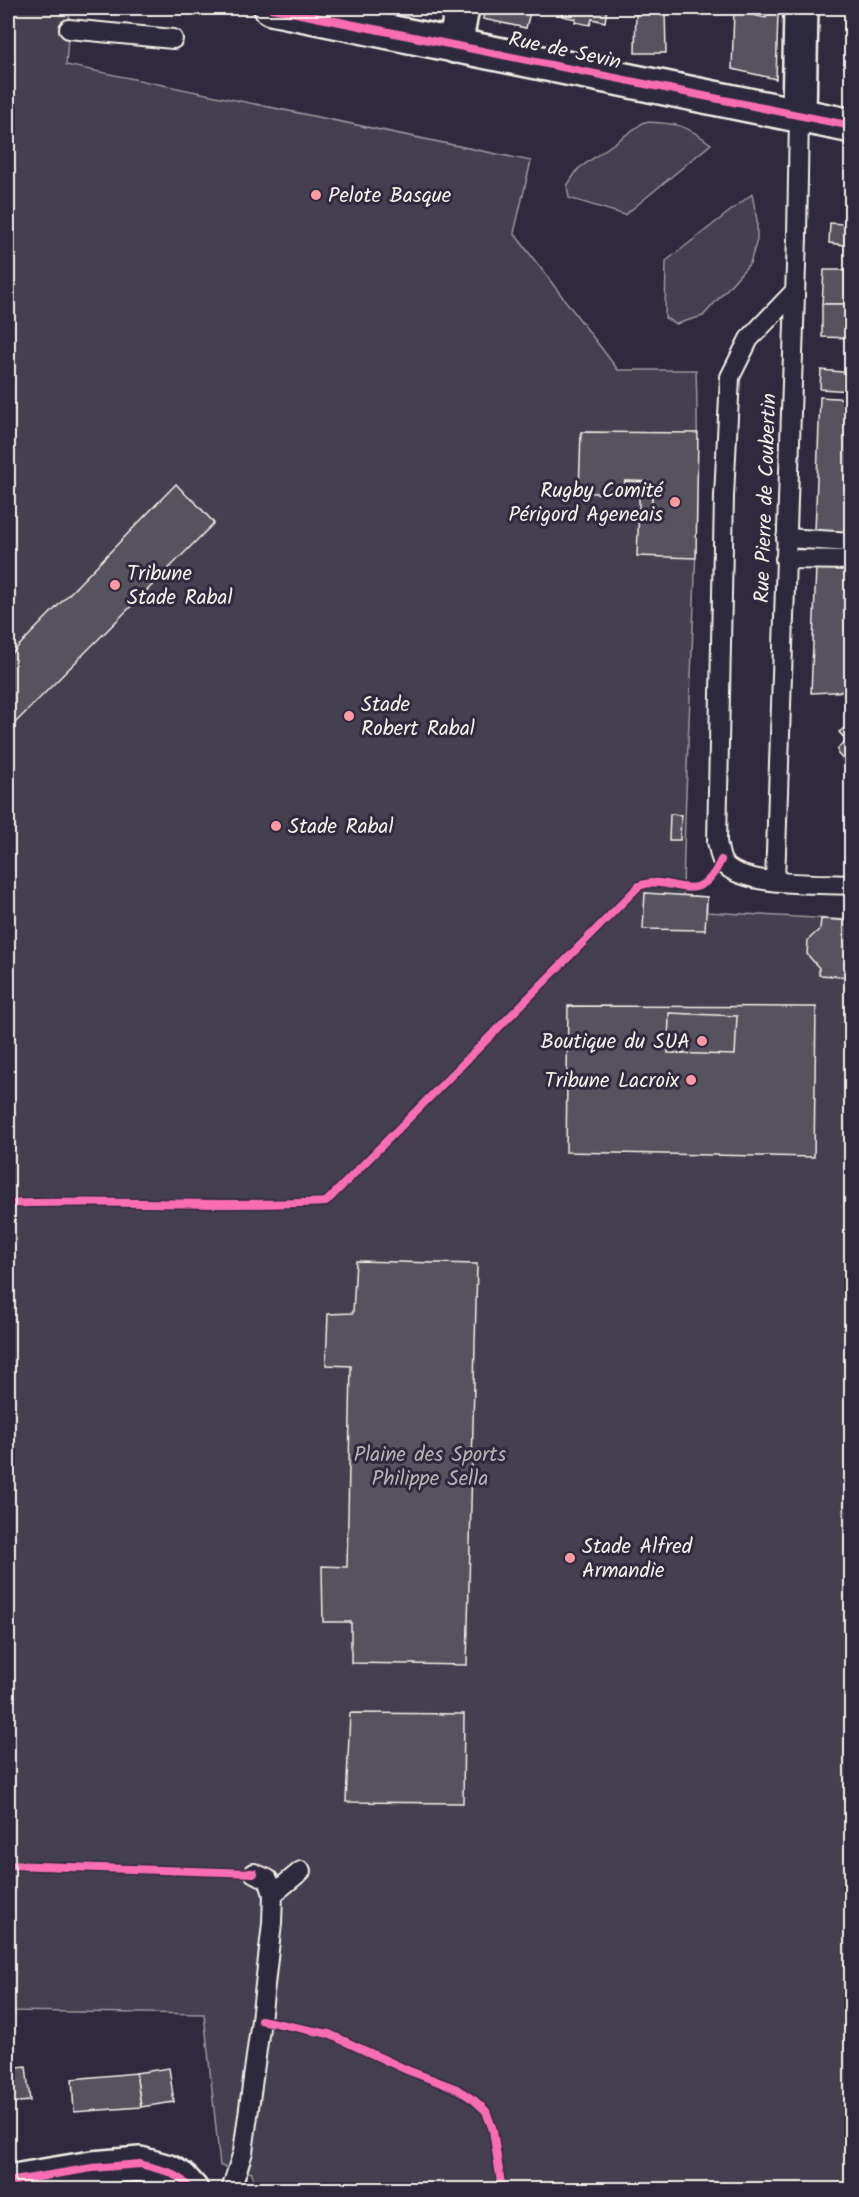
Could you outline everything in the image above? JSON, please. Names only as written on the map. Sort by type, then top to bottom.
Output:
[{"type":"street","name":"Rue de Sevin","points":[[271,8],[852,126]]},
{"type":"street","points":[[455,46],[462,8]]},
{"type":"street","points":[[799,116],[801,8]]},
{"type":"street","points":[[8,2182],[92,2168],[140,2164],[169,2172],[181,2179],[191,2190]]},
{"type":"lane","points":[[69,29],[172,39]]},
{"type":"lane","name":"Rue Pierre de Coubertin","points":[[775,881],[799,116]]},
{"type":"lane","points":[[794,292],[749,339],[730,377],[724,496],[717,842],[722,860],[741,876],[758,880],[852,885]]},
{"type":"lane","points":[[786,538],[852,542]]},
{"type":"lane","points":[[785,559],[852,560]]},
{"type":"lane","points":[[273,1894],[301,1871]]},
{"type":"lane","points":[[231,2190],[243,2152],[261,2020],[273,1894],[268,1879],[254,1873]]},
{"type":"green space","name":"Plaine des Sports Philippe Sella","points":[[8,8],[70,8],[66,65],[531,161],[514,233],[618,370],[696,370],[697,501],[683,895],[707,897],[707,912],[851,920],[851,2189],[255,2189],[252,2173],[220,2166],[204,2014],[8,2011]]},
{"type":"green space","points":[[644,122],[680,126],[694,132],[711,144],[625,215],[569,198],[567,186],[578,169]]},
{"type":"green space","points":[[752,194],[757,220],[757,240],[750,263],[703,316],[676,324],[665,318],[666,261]]},
{"type":"building","points":[[485,8],[531,8],[526,28],[483,19]]},
{"type":"building","points":[[564,8],[607,8],[605,22],[592,19],[590,25],[575,22],[576,19],[562,16]]},
{"type":"building","points":[[636,8],[665,8],[666,53],[635,53]]},
{"type":"building","points":[[734,11],[766,18],[768,13],[778,13],[776,79],[732,69]]},
{"type":"building","points":[[852,183],[852,246],[829,243],[830,223],[843,224]]},
{"type":"building","points":[[824,270],[852,270],[852,304],[822,304]]},
{"type":"building","points":[[822,304],[852,304],[852,338],[822,337]]},
{"type":"building","points":[[821,370],[852,373],[852,391],[820,389]]},
{"type":"building","points":[[820,397],[852,399],[852,532],[815,532]]},
{"type":"building","name":"Rugby Comité Périgord Ageneais","points":[[581,432],[698,433],[696,558],[637,556],[639,509],[651,509],[653,482],[625,481],[624,495],[579,492]]},
{"type":"building","points":[[625,481],[653,482],[651,509],[639,509],[639,494],[624,495]]},
{"type":"building","name":"Tribune Stade Rabal","points":[[176,484],[214,523],[8,730],[8,657]]},
{"type":"building","points":[[816,567],[852,567],[852,691],[811,693]]},
{"type":"building","points":[[852,722],[852,776],[849,774],[848,765],[838,754],[838,748],[847,741],[839,732]]},
{"type":"building","points":[[670,814],[681,815],[680,840],[669,840]]},
{"type":"building","points":[[645,893],[707,897],[705,930],[643,929]]},
{"type":"building","points":[[821,919],[852,921],[852,977],[819,975],[819,968],[807,954],[808,940],[820,929]]},
{"type":"building","name":"Tribune Lacroix","points":[[568,1006],[816,1007],[814,1157],[566,1152]]},
{"type":"building","name":"Boutique du SUA","points":[[669,1013],[737,1016],[735,1055],[668,1053]]},
{"type":"building","points":[[356,1261],[477,1264],[467,1665],[351,1663],[351,1622],[323,1622],[322,1566],[347,1567],[351,1366],[326,1365],[328,1314],[353,1313]]},
{"type":"building","points":[[350,1713],[464,1714],[463,1803],[346,1802]]},
{"type":"building","points":[[26,2066],[30,2101],[8,2103],[8,2068]]},
{"type":"building","points":[[169,2068],[174,2102],[141,2107],[136,2073]]},
{"type":"building","points":[[136,2073],[141,2107],[74,2112],[72,2079]]},
{"type":"cycle path","points":[[271,8],[852,126]]},
{"type":"cycle path","points":[[8,1204],[326,1202],[639,886],[662,883],[693,887],[703,884],[721,860]]},
{"type":"cycle path","points":[[8,1865],[254,1873]]},
{"type":"cycle path","points":[[261,2020],[329,2034],[407,2070],[457,2089],[474,2100],[486,2111],[493,2130],[502,2190]]},
{"type":"cycle path","points":[[8,2182],[92,2168],[140,2164],[169,2172],[181,2179],[191,2190]]},
{"type":"place","name":"Pelote Basque","points":[[316,195]]},
{"type":"place","name":"Rugby Comité Périgord Ageneais","points":[[675,502]]},
{"type":"place","name":"Tribune Stade Rabal","points":[[115,585]]},
{"type":"place","name":"Stade Robert Rabal","points":[[349,716]]},
{"type":"place","name":"Stade Rabal","points":[[276,826]]},
{"type":"place","name":"Boutique du SUA","points":[[702,1041]]},
{"type":"place","name":"Tribune Lacroix","points":[[691,1080]]},
{"type":"place","name":"Stade Alfred Armandie","points":[[570,1558]]}]
